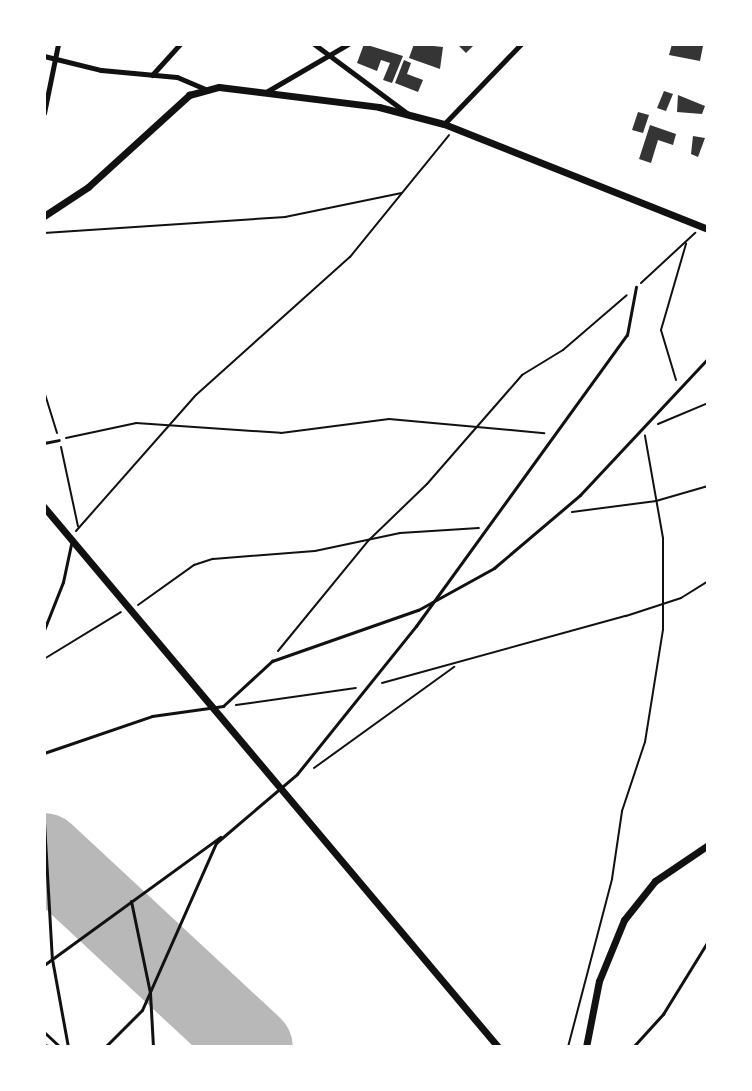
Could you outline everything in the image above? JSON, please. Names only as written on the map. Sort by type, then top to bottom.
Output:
[{"type":"street","points":[[44,113],[58,44]]},
{"type":"street","points":[[152,75],[180,44]]},
{"type":"street","points":[[314,44],[408,113]]},
{"type":"street","points":[[262,94],[348,44]]},
{"type":"street","points":[[444,124],[521,44]]},
{"type":"street","points":[[44,56],[101,70],[185,79],[205,89],[408,113],[455,128],[704,228]]},
{"type":"street","points":[[44,216],[88,187],[189,95],[205,89]]},
{"type":"street","points":[[44,507],[498,1047]]},
{"type":"street","points":[[586,1047],[599,981],[636,900],[679,861],[708,845]]},
{"type":"lane","points":[[44,965],[223,835],[297,774],[434,602],[627,335],[636,287]]},
{"type":"lane","points":[[44,753],[152,716],[223,706],[267,665],[434,602],[494,568],[561,514],[650,425],[708,358]]},
{"type":"lane","points":[[44,443],[59,440]]},
{"type":"lane","points":[[44,630],[63,582],[71,539]]},
{"type":"lane","points":[[44,822],[52,959],[68,1047]]},
{"type":"lane","points":[[105,1047],[132,1023],[150,993],[223,835]]},
{"type":"lane","points":[[130,900],[150,993],[153,1047]]},
{"type":"lane","points":[[633,1047],[663,1014],[708,941]]},
{"type":"lane","points":[[44,1032],[60,1047]]},
{"type":"path","points":[[71,539],[78,527],[196,395],[350,257],[455,128]]},
{"type":"path","points":[[44,233],[285,217],[403,193]]},
{"type":"path","points":[[267,665],[368,541],[522,375],[563,350],[704,228]]},
{"type":"path","points":[[679,393],[661,330],[686,243]]},
{"type":"path","points":[[44,391],[59,440],[78,527]]},
{"type":"path","points":[[650,425],[708,403]]},
{"type":"path","points":[[59,440],[136,423],[281,433],[366,420],[423,419],[557,435]]},
{"type":"path","points":[[568,1047],[615,868],[622,811],[645,742],[665,603],[659,500],[644,431]]},
{"type":"path","points":[[561,514],[659,500],[708,486]]},
{"type":"path","points":[[44,659],[130,609],[202,561],[368,541],[429,529],[488,528]]},
{"type":"path","points":[[223,706],[368,686],[457,666],[665,603],[708,581]]},
{"type":"path","points":[[297,774],[328,760],[414,691],[457,666]]},
{"type":"building","points":[[364,44],[403,56],[392,83],[383,80],[390,63],[381,60],[377,71],[357,63]]},
{"type":"building","points":[[414,44],[443,47],[440,69],[409,58]]},
{"type":"building","points":[[457,44],[475,44],[466,53]]},
{"type":"building","points":[[672,44],[703,46],[700,61],[669,55]]},
{"type":"building","points":[[404,60],[411,63],[407,74],[423,80],[418,92],[395,83]]},
{"type":"building","points":[[664,91],[673,94],[666,111],[657,108]]},
{"type":"building","points":[[678,95],[705,106],[702,114],[677,112]]},
{"type":"building","points":[[638,112],[649,115],[643,133],[632,130]]},
{"type":"building","points":[[650,125],[676,134],[673,145],[658,140],[651,163],[639,159]]},
{"type":"building","points":[[693,136],[705,138],[698,157],[691,154]]},
{"type":"runway","points":[[44,853],[253,1047]]}]
